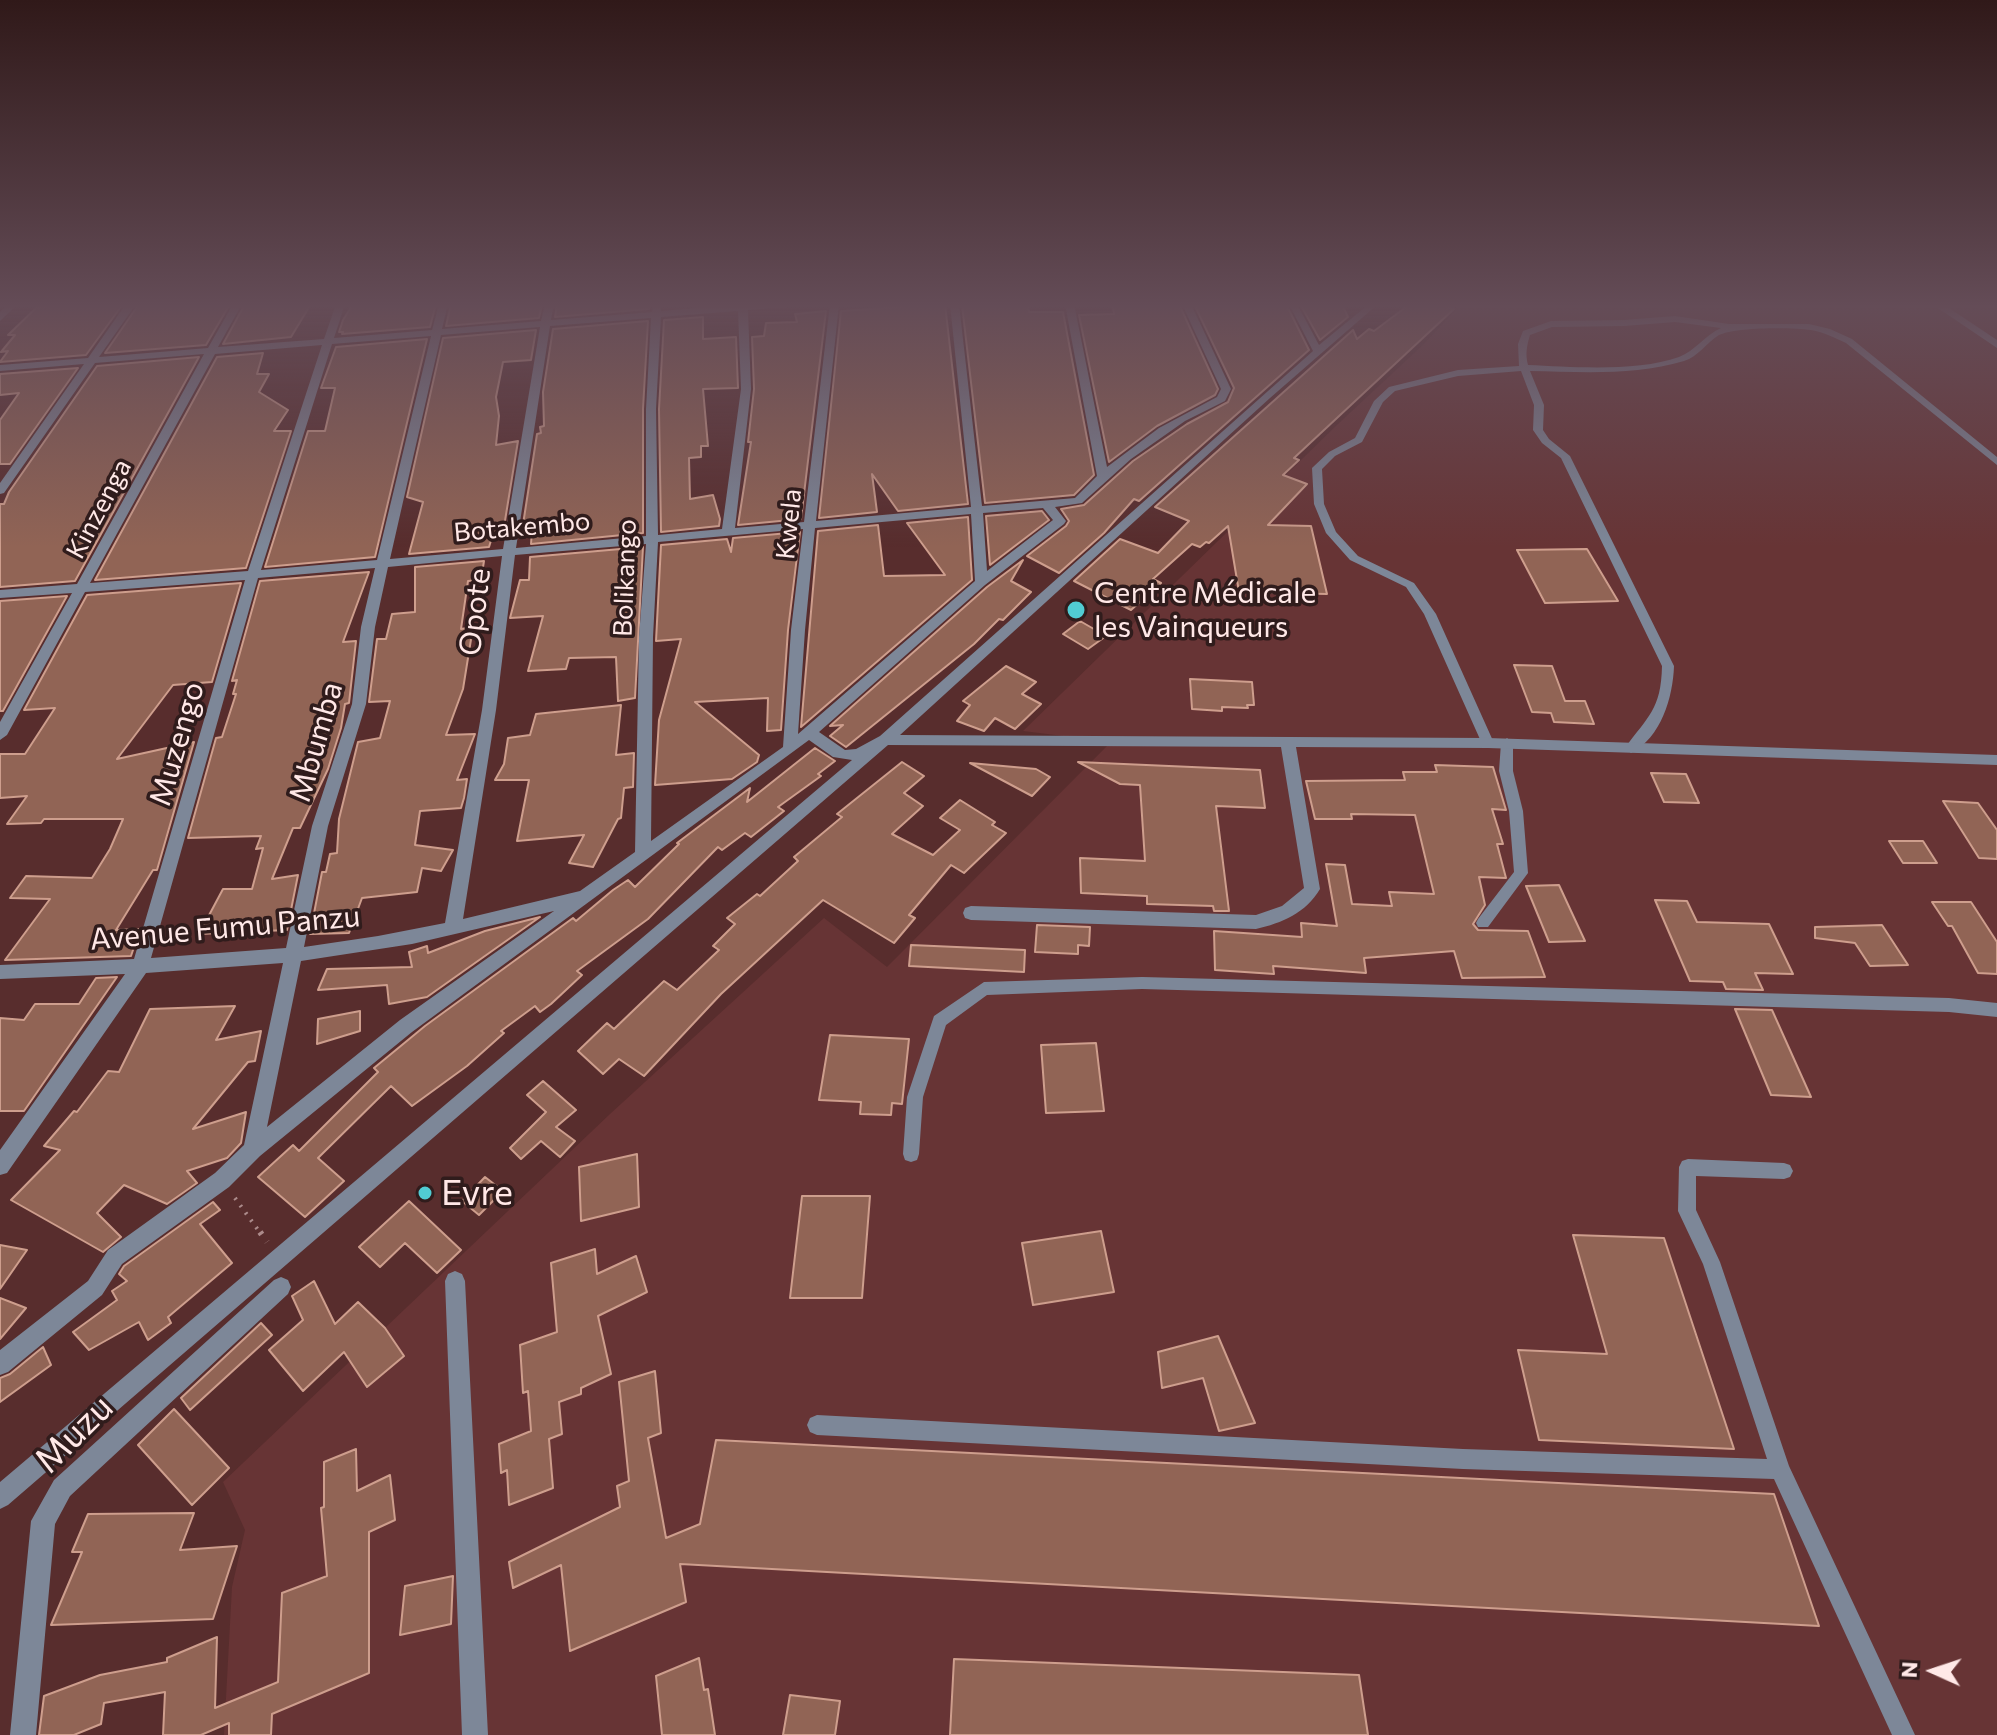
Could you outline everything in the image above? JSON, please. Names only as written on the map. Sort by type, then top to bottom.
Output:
[{"type":"street","points":[[0,491],[74,385]]},
{"type":"street","name":"Kinzenga","points":[[0,735],[193,385]]},
{"type":"street","name":"Muzengo","points":[[0,1166],[140,967],[253,575],[315,385]]},
{"type":"street","name":"Mbumba","points":[[253,1150],[320,826],[359,704],[368,627],[424,385]]},
{"type":"street","name":"Opote","points":[[453,926],[489,710],[509,551],[537,385]]},
{"type":"street","name":"Bolikango","points":[[643,855],[646,637],[652,540],[652,385]]},
{"type":"street","points":[[728,532],[746,385]]},
{"type":"street","name":"Kwela","points":[[790,749],[798,630],[826,385]]},
{"type":"street","points":[[963,385],[977,512],[981,582]]},
{"type":"street","points":[[1085,385],[1103,476]]},
{"type":"street","name":"Botakembo","points":[[0,594],[384,564],[1078,501],[1157,432],[1221,399],[1226,389],[1224,385]]},
{"type":"street","points":[[0,1497],[885,740],[1281,385]]},
{"type":"street","points":[[0,1364],[95,1288],[115,1257],[222,1180],[253,1150],[406,1026],[790,749],[981,582],[1060,521],[1047,505]]},
{"type":"street","points":[[809,732],[840,756],[857,756],[885,740],[1287,740],[1507,743],[1997,760]]},
{"type":"street","points":[[971,913],[1256,922],[1275,919],[1300,905],[1312,889],[1287,740]]},
{"type":"street","name":"Avenue Fumu Panzu","points":[[0,972],[140,967],[295,954],[381,942],[590,895]]},
{"type":"street","points":[[455,1281],[475,1735]]},
{"type":"street","name":"Muzu","points":[[23,1735],[43,1521],[62,1488],[281,1287]]},
{"type":"lane","points":[[1409,385],[1392,389],[1379,401],[1359,440],[1332,454],[1317,468],[1319,504],[1331,533],[1354,558],[1410,585],[1430,614],[1488,743]]},
{"type":"lane","points":[[1530,385],[1539,406],[1536,424],[1539,433],[1565,456],[1668,666],[1668,683],[1655,725],[1631,748]]},
{"type":"lane","points":[[1903,385],[1997,462]]},
{"type":"lane","points":[[1483,923],[1521,873],[1516,811],[1506,771],[1507,743]]},
{"type":"lane","points":[[911,1154],[915,1097],[939,1021],[984,989],[1142,983],[1949,1005],[1997,1010]]},
{"type":"lane","points":[[1784,1171],[1688,1167],[1687,1211],[1711,1262],[1780,1469],[1904,1735]]},
{"type":"lane","points":[[817,1425],[1463,1459],[1780,1469]]},
{"type":"path","points":[[222,1180],[279,1258]]},
{"type":"shaded area","points":[[1380,385],[1997,385],[1997,1735],[224,1735],[232,1587],[245,1530],[223,1482],[610,1114],[824,918],[887,967],[1111,742],[1023,731]]},
{"type":"building","points":[[0,385],[66,385],[10,464],[0,464],[0,420],[19,393],[0,395]]},
{"type":"building","points":[[84,385],[184,385],[75,581],[0,587],[0,504],[4,504],[9,492]]},
{"type":"building","points":[[202,385],[263,385],[259,392],[288,410],[274,431],[291,431],[246,568],[95,580]]},
{"type":"building","points":[[322,385],[416,385],[375,557],[265,567],[308,431],[325,431],[335,388],[321,388]]},
{"type":"building","points":[[432,385],[498,385],[496,445],[518,441],[503,533],[493,534],[489,547],[409,554],[423,502],[407,497]]},
{"type":"building","points":[[544,385],[644,385],[643,533],[531,544],[532,530],[522,531],[537,434],[544,426]]},
{"type":"building","points":[[660,385],[738,385],[738,388],[703,389],[708,446],[701,446],[701,457],[689,458],[690,499],[713,495],[719,526],[661,532]]},
{"type":"building","points":[[754,385],[817,385],[801,519],[738,525],[751,442],[748,442]]},
{"type":"building","points":[[833,385],[954,385],[968,504],[898,511],[872,474],[877,512],[819,518]]},
{"type":"building","points":[[971,385],[1077,385],[1094,475],[1074,495],[985,503]]},
{"type":"building","points":[[1093,385],[1216,385],[1215,395],[1157,426],[1109,462]]},
{"type":"building","points":[[1233,385],[1270,385],[1139,501],[1134,499],[1104,533],[1059,573],[1027,556],[1066,526],[1069,521],[1061,509],[1084,505],[1133,461],[1187,424],[1228,402]]},
{"type":"building","points":[[1292,385],[1372,385],[1294,458],[1299,460],[1283,475],[1307,484],[1268,525],[1311,526],[1327,594],[1239,592],[1228,526],[1209,543],[1200,547],[1192,544],[1153,579],[1161,583],[1131,610],[1074,581],[1120,539],[1158,553],[1189,521],[1155,507]]},
{"type":"building","points":[[1042,511],[1049,520],[990,565],[986,516]]},
{"type":"building","points":[[968,517],[972,580],[801,727],[818,531],[878,525],[884,576],[945,575],[907,523]]},
{"type":"building","points":[[800,532],[788,630],[781,730],[767,731],[768,698],[695,702],[759,755],[757,762],[732,779],[655,785],[659,720],[681,639],[656,641],[661,545],[727,539],[731,552],[733,538]]},
{"type":"building","points":[[643,547],[635,698],[618,701],[616,657],[569,658],[566,669],[528,671],[543,616],[510,618],[520,580],[529,580],[530,557]]},
{"type":"building","points":[[1587,549],[1618,601],[1545,603],[1517,550]]},
{"type":"building","points":[[1023,560],[1011,581],[1031,592],[1003,620],[999,619],[974,644],[846,747],[830,736],[843,725],[830,726],[987,587]]},
{"type":"building","points":[[484,561],[481,580],[468,581],[461,629],[473,627],[463,689],[446,735],[475,734],[457,780],[467,779],[464,798],[461,808],[420,811],[415,845],[453,850],[441,871],[422,868],[417,892],[362,898],[349,933],[310,934],[322,872],[326,872],[330,854],[337,853],[339,819],[358,742],[380,738],[390,701],[369,702],[377,639],[386,639],[392,614],[415,612],[415,567]]},
{"type":"building","points":[[369,572],[343,642],[356,641],[349,703],[345,704],[328,769],[300,828],[293,828],[272,879],[298,875],[287,930],[199,934],[223,889],[252,889],[263,848],[256,849],[261,836],[188,838],[216,738],[222,737],[236,694],[233,694],[237,680],[232,681],[260,581]]},
{"type":"building","points":[[241,583],[212,682],[173,685],[117,759],[194,742],[157,870],[153,870],[116,930],[140,929],[131,956],[5,960],[50,899],[10,898],[26,876],[92,878],[110,849],[123,819],[44,819],[41,823],[7,824],[27,796],[0,798],[0,754],[25,754],[55,708],[24,710],[87,595]]},
{"type":"building","points":[[67,596],[3,711],[0,711],[0,601]]},
{"type":"building","points":[[1080,621],[1106,636],[1088,649],[1063,634]]},
{"type":"building","points":[[1514,665],[1552,666],[1565,701],[1585,701],[1594,724],[1554,722],[1551,713],[1532,712]]},
{"type":"building","points":[[1006,666],[1036,682],[1022,694],[1041,704],[1015,729],[995,718],[984,731],[957,721],[970,705],[963,701]]},
{"type":"building","points":[[1190,679],[1252,682],[1254,705],[1247,705],[1248,708],[1222,707],[1222,711],[1192,709]]},
{"type":"building","points":[[621,705],[616,755],[634,753],[633,787],[624,788],[621,818],[593,867],[569,863],[584,835],[517,841],[529,780],[495,780],[504,764],[508,738],[530,735],[536,714]]},
{"type":"building","points":[[815,748],[835,761],[818,774],[821,776],[778,807],[784,811],[751,837],[745,833],[722,850],[718,847],[648,919],[577,971],[582,975],[551,1004],[540,1012],[535,1006],[501,1031],[504,1033],[467,1066],[412,1106],[391,1086],[318,1158],[344,1181],[305,1217],[258,1177],[293,1145],[299,1151],[378,1072],[374,1068],[425,1026],[573,918],[576,921],[628,880],[635,887],[677,843],[750,788],[747,802]]},
{"type":"building","points":[[902,762],[924,776],[904,793],[923,806],[892,834],[933,855],[960,830],[940,818],[960,800],[995,822],[992,825],[1006,833],[964,873],[951,865],[909,915],[915,918],[894,943],[823,900],[721,994],[644,1076],[619,1059],[603,1074],[578,1051],[607,1023],[614,1029],[664,981],[677,990],[719,950],[713,946],[735,924],[727,918],[757,894],[760,896],[798,861],[794,857],[842,817],[837,814]]},
{"type":"building","points":[[1078,762],[1260,770],[1265,808],[1216,806],[1229,911],[1214,911],[1213,906],[1147,904],[1147,896],[1081,893],[1080,858],[1145,861],[1140,785],[1120,784]]},
{"type":"building","points":[[970,763],[1036,769],[1050,777],[1032,796]]},
{"type":"building","points":[[1435,765],[1493,767],[1506,810],[1492,809],[1503,844],[1497,844],[1506,878],[1479,877],[1485,905],[1473,924],[1478,930],[1528,931],[1545,977],[1462,978],[1454,951],[1364,958],[1366,973],[1273,966],[1274,974],[1215,970],[1214,931],[1302,937],[1301,923],[1337,926],[1326,864],[1345,865],[1352,904],[1392,906],[1389,892],[1434,894],[1415,815],[1351,814],[1352,819],[1315,819],[1306,781],[1405,780],[1403,772],[1437,772]]},
{"type":"building","points":[[1651,773],[1686,774],[1699,803],[1664,802]]},
{"type":"building","points":[[1943,801],[1978,803],[1997,830],[1997,859],[1979,858]]},
{"type":"building","points":[[1889,841],[1923,841],[1937,863],[1903,863]]},
{"type":"building","points":[[1559,885],[1585,941],[1549,942],[1526,886]]},
{"type":"building","points":[[1655,900],[1687,901],[1697,922],[1769,924],[1793,974],[1755,973],[1763,990],[1726,989],[1723,982],[1690,981]]},
{"type":"building","points":[[1932,902],[1971,902],[1997,942],[1997,974],[1978,973],[1952,926],[1948,926]]},
{"type":"building","points":[[540,917],[427,997],[389,1004],[387,985],[318,990],[327,969],[412,967],[409,952],[427,946],[428,953],[485,931]]},
{"type":"building","points":[[1037,925],[1090,927],[1089,946],[1078,945],[1078,954],[1035,952]]},
{"type":"building","points":[[1882,925],[1908,965],[1870,966],[1855,943],[1815,938],[1815,927]]},
{"type":"building","points":[[911,945],[1025,950],[1024,972],[909,966]]},
{"type":"building","points":[[117,977],[24,1111],[0,1111],[0,1018],[24,1020],[35,1004],[79,1004],[96,978]]},
{"type":"building","points":[[235,1006],[216,1040],[261,1031],[255,1061],[248,1062],[193,1129],[246,1112],[241,1143],[227,1158],[187,1171],[197,1183],[167,1204],[124,1185],[97,1213],[121,1237],[103,1252],[11,1200],[60,1150],[44,1146],[74,1111],[77,1112],[108,1071],[119,1072],[150,1009]]},
{"type":"building","points":[[1735,1009],[1772,1010],[1811,1097],[1771,1095]]},
{"type":"building","points":[[360,1011],[360,1031],[317,1044],[318,1019]]},
{"type":"building","points":[[830,1035],[909,1039],[902,1104],[892,1103],[891,1115],[860,1114],[861,1102],[819,1100]]},
{"type":"building","points":[[1096,1043],[1104,1111],[1046,1113],[1041,1045]]},
{"type":"building","points":[[543,1081],[576,1110],[556,1127],[575,1141],[560,1157],[541,1141],[521,1159],[510,1148],[546,1112],[527,1095]]},
{"type":"building","points":[[637,1154],[639,1207],[581,1221],[579,1167]]},
{"type":"building","points":[[485,1177],[503,1191],[479,1215],[462,1201]]},
{"type":"building","points":[[802,1196],[870,1196],[862,1298],[790,1298]]},
{"type":"building","points":[[409,1201],[461,1250],[437,1273],[405,1243],[380,1267],[359,1247]]},
{"type":"building","points":[[213,1202],[220,1210],[200,1224],[232,1263],[168,1317],[171,1323],[148,1340],[139,1322],[89,1350],[73,1332],[117,1300],[112,1291],[127,1281],[119,1274],[124,1266]]},
{"type":"building","points":[[1101,1231],[1114,1292],[1033,1305],[1022,1243]]},
{"type":"building","points":[[1573,1235],[1664,1238],[1734,1449],[1539,1440],[1518,1350],[1607,1354]]},
{"type":"building","points":[[0,1245],[27,1250],[0,1289]]},
{"type":"building","points":[[595,1249],[597,1274],[636,1256],[647,1292],[598,1316],[611,1374],[581,1388],[581,1394],[559,1402],[562,1434],[549,1439],[553,1488],[509,1505],[507,1470],[501,1473],[499,1444],[531,1431],[528,1391],[523,1393],[520,1345],[557,1332],[551,1263]]},
{"type":"building","points":[[314,1281],[335,1324],[358,1302],[385,1328],[404,1356],[367,1387],[344,1352],[303,1391],[269,1350],[303,1320],[292,1296]]},
{"type":"building","points":[[0,1298],[26,1308],[0,1339]]},
{"type":"building","points":[[261,1323],[272,1335],[190,1410],[181,1398]]},
{"type":"building","points":[[1218,1336],[1255,1423],[1219,1431],[1203,1378],[1162,1388],[1158,1352]]},
{"type":"building","points":[[43,1347],[51,1365],[0,1402],[0,1378],[10,1374]]},
{"type":"building","points":[[655,1371],[661,1433],[648,1438],[666,1538],[700,1524],[716,1440],[1774,1494],[1819,1626],[680,1564],[686,1602],[570,1651],[561,1565],[513,1588],[509,1562],[620,1507],[617,1486],[629,1481],[619,1382]]},
{"type":"building","points":[[174,1409],[229,1468],[192,1505],[138,1445]]},
{"type":"building","points":[[356,1449],[357,1491],[390,1475],[395,1520],[369,1532],[369,1673],[272,1714],[271,1735],[229,1735],[229,1723],[201,1735],[163,1735],[165,1692],[104,1703],[101,1724],[74,1735],[39,1735],[44,1696],[100,1675],[167,1662],[167,1658],[217,1637],[215,1708],[278,1682],[282,1593],[327,1576],[321,1508],[324,1507],[324,1462]]},
{"type":"building","points":[[194,1513],[180,1550],[237,1546],[213,1619],[51,1625],[82,1552],[72,1552],[88,1514]]},
{"type":"building","points":[[453,1576],[451,1624],[400,1635],[405,1586]]},
{"type":"building","points":[[699,1658],[704,1690],[708,1689],[715,1735],[662,1735],[656,1676]]},
{"type":"building","points":[[954,1659],[1359,1675],[1368,1735],[950,1735]]},
{"type":"building","points":[[790,1695],[840,1701],[835,1735],[783,1735]]},
{"type":"place","name":"Centre Médicale les Vainqueurs","points":[[1076,610]]},
{"type":"place","name":"Evre","points":[[425,1193]]}]
